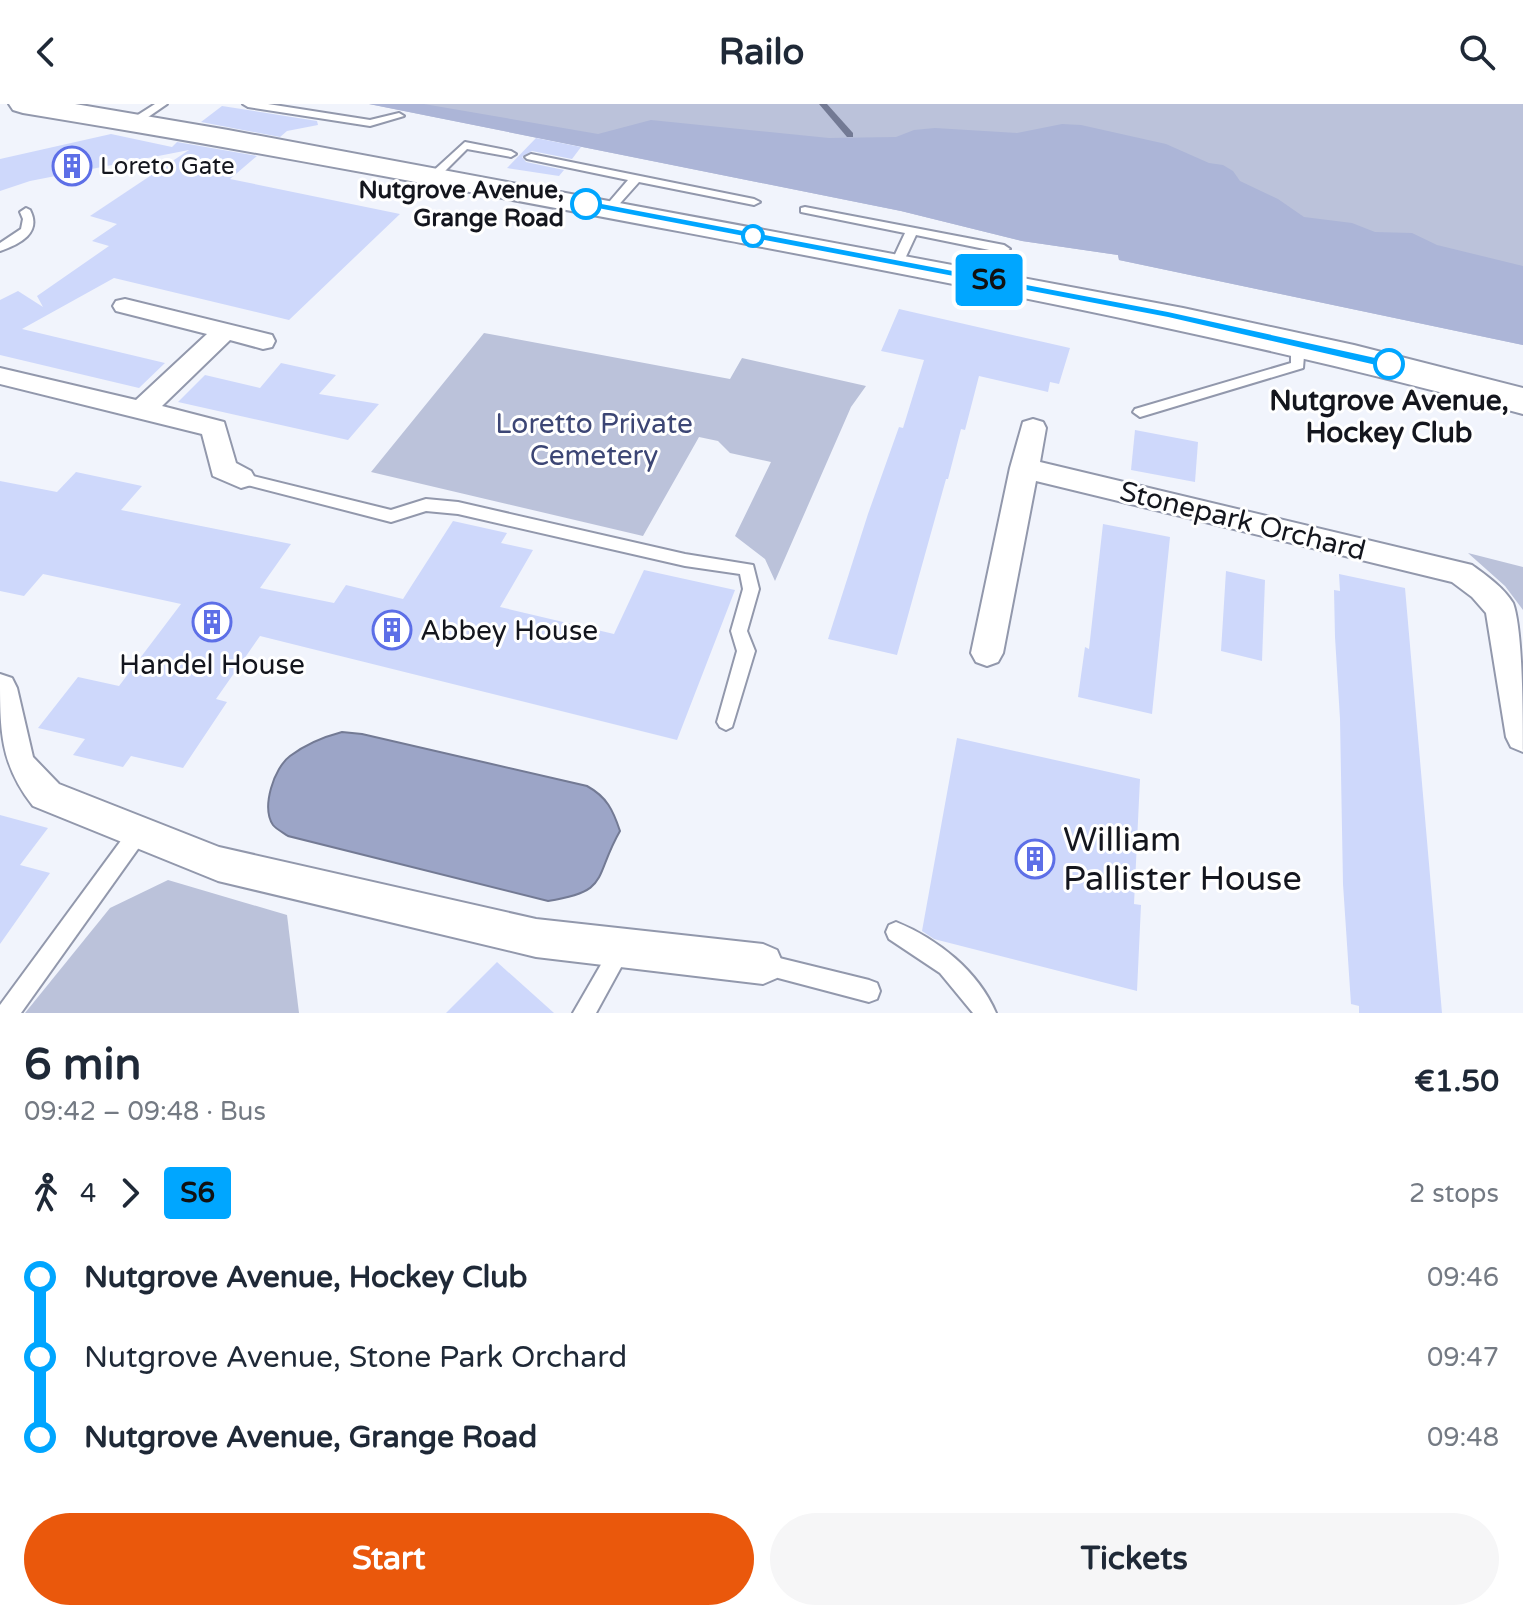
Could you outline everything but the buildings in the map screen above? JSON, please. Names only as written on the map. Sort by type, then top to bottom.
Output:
[{"type":"main road","points":[[23,104],[148,113],[435,175],[1168,315],[1371,359],[1523,401]]},
{"type":"street","points":[[125,306],[263,341]]},
{"type":"street","points":[[142,410],[225,331]]},
{"type":"street","points":[[0,376],[214,428],[223,469],[241,478]]},
{"type":"street","points":[[987,653],[1033,428]]},
{"type":"street","name":"Stonepark Orchard","points":[[1024,468],[1461,573],[1483,589],[1501,609],[1523,737]]},
{"type":"street","points":[[0,688],[5,705],[8,757],[24,782],[46,795],[218,864],[536,938],[763,964]]},
{"type":"lane","points":[[248,104],[370,123],[399,116]]},
{"type":"lane","points":[[435,175],[465,145],[511,154]]},
{"type":"lane","points":[[531,157],[754,202]]},
{"type":"lane","points":[[610,208],[636,178]]},
{"type":"lane","points":[[805,210],[1004,249]]},
{"type":"lane","points":[[0,247],[19,239],[29,228],[31,220],[26,212]]},
{"type":"lane","points":[[897,263],[912,231]]},
{"type":"lane","points":[[1140,412],[1298,365],[1298,344]]},
{"type":"lane","points":[[241,478],[391,516],[426,505],[458,508],[685,560],[747,569],[751,589],[739,631],[746,651],[726,722]]},
{"type":"lane","points":[[8,1013],[138,833]]},
{"type":"lane","points":[[896,932],[930,950],[966,981],[985,1013]]},
{"type":"lane","points":[[584,1013],[622,948]]},
{"type":"lane","points":[[763,964],[869,991]]},
{"type":"green space","points":[[369,104],[1523,104],[1523,345],[1119,260],[1118,255],[1022,241],[901,211]]},
{"type":"green space","name":"Loretto Private Cemetery","points":[[484,333],[730,379],[742,358],[866,386],[851,407],[775,581],[765,559],[735,536],[771,462],[730,453],[718,441],[699,437],[643,536],[371,472]]},
{"type":"green space","points":[[1468,553],[1523,567],[1523,610],[1505,586]]},
{"type":"green space","points":[[168,880],[287,915],[299,1013],[25,1013],[110,908]]},
{"type":"shaded area","points":[[369,104],[424,104],[598,134],[651,120],[829,138],[896,137],[914,130],[935,128],[1017,133],[1062,124],[1081,125],[1166,144],[1209,163],[1223,165],[1233,171],[1240,181],[1278,199],[1304,217],[1352,223],[1375,232],[1412,233],[1437,245],[1523,266],[1523,345],[1119,260],[1118,255],[1022,241],[901,211]]},
{"type":"shaded area","points":[[342,732],[587,786],[608,805],[620,831],[598,880],[582,892],[548,901],[288,836],[273,825],[270,817],[269,798],[274,778],[290,756],[321,739]]},
{"type":"waterway","points":[[823,104],[850,135]]},
{"type":"bus line","name":"S6","points":[[586,204],[1168,315],[1389,364]]},
{"type":"place","name":"Loreto Gate","points":[[72,166]]},
{"type":"place","name":"Nutgrove Avenue, Grange Road","points":[[586,204]]},
{"type":"place","name":"Nutgrove Avenue, Hockey Club","points":[[1389,364]]},
{"type":"place","name":"Handel House","points":[[212,622]]},
{"type":"place","name":"Abbey House","points":[[392,630]]},
{"type":"place","name":"William Pallister House","points":[[1035,859]]}]
